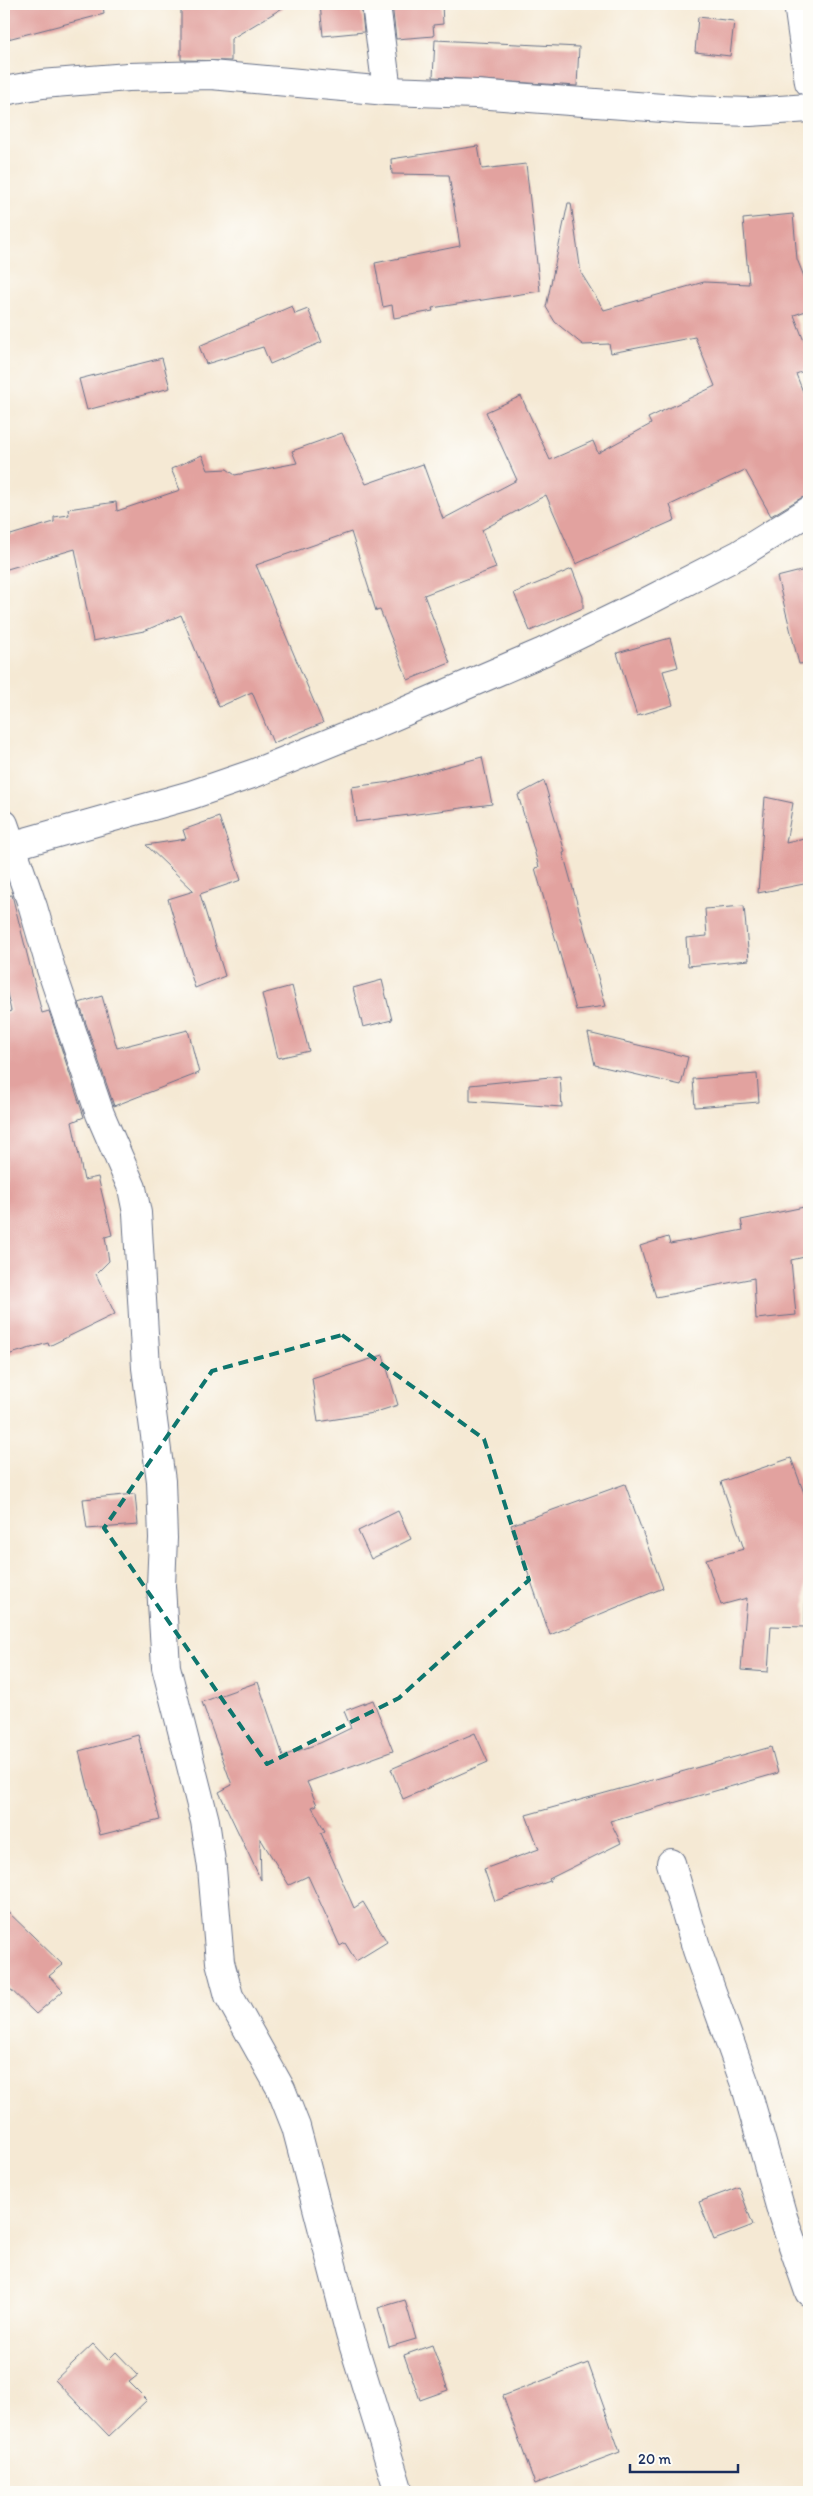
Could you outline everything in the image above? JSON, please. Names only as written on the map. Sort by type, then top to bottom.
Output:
[{"type":"street","points":[[376,4],[387,91]]},
{"type":"street","points":[[798,4],[809,82]]},
{"type":"street","points":[[4,91],[42,84],[128,76],[211,76],[387,91],[476,94],[750,112],[809,108]]},
{"type":"street","points":[[399,2492],[350,2334],[296,2127],[281,2089],[229,1996],[220,1962],[212,1868],[205,1820],[166,1667],[161,1586],[163,1538],[161,1481],[146,1368],[138,1213],[132,1188],[100,1114],[7,839],[191,795],[255,773],[378,723],[542,652],[648,601],[807,520]]},
{"type":"street","points":[[671,1863],[697,1950],[746,2087],[783,2217],[809,2292]]},
{"type":"highlighted area","points":[[342,1335],[484,1439],[529,1580],[399,1698],[267,1764],[104,1528],[212,1371]]},
{"type":"building","points":[[4,4],[103,4],[104,14],[4,40]]},
{"type":"building","points":[[181,4],[289,4],[231,39],[231,61],[181,60]]},
{"type":"building","points":[[320,4],[361,4],[364,32],[323,36]]},
{"type":"building","points":[[392,4],[442,4],[443,24],[433,25],[434,36],[396,39]]},
{"type":"building","points":[[698,17],[734,21],[730,56],[695,52]]},
{"type":"building","points":[[435,40],[579,47],[577,86],[433,77]]},
{"type":"building","points":[[478,146],[482,169],[526,164],[540,291],[432,308],[433,311],[394,318],[392,305],[383,307],[375,263],[460,246],[449,175],[392,174],[391,159]]},
{"type":"building","points":[[568,203],[571,203],[581,273],[604,310],[704,282],[749,284],[743,219],[793,214],[797,259],[809,289],[809,310],[794,315],[809,354],[809,369],[796,374],[809,407],[809,496],[801,498],[771,516],[745,470],[670,505],[675,520],[576,564],[546,495],[482,530],[496,568],[424,595],[450,663],[408,680],[380,610],[376,611],[351,532],[256,565],[323,723],[273,743],[252,692],[219,707],[181,615],[144,631],[93,641],[75,549],[4,570],[4,537],[54,522],[54,517],[69,515],[68,509],[116,502],[117,511],[180,490],[171,469],[202,455],[208,470],[227,469],[235,475],[297,463],[292,451],[342,433],[366,484],[423,464],[443,519],[517,480],[486,412],[521,396],[550,460],[593,441],[598,453],[651,424],[648,418],[715,386],[695,337],[611,353],[609,344],[583,345],[555,322],[546,307]]},
{"type":"building","points":[[292,306],[295,314],[308,309],[322,342],[270,364],[263,347],[206,364],[199,346]]},
{"type":"building","points":[[162,358],[170,388],[87,410],[79,379]]},
{"type":"building","points":[[572,569],[583,597],[583,608],[530,631],[514,593]]},
{"type":"building","points":[[805,570],[809,588],[809,663],[799,664],[777,577]]},
{"type":"building","points":[[670,638],[678,667],[663,671],[673,705],[637,716],[617,653]]},
{"type":"building","points":[[482,757],[492,804],[356,822],[351,787],[390,782]]},
{"type":"building","points":[[544,781],[606,1006],[576,1010],[535,868],[539,867],[518,795]]},
{"type":"building","points":[[765,797],[793,803],[786,843],[809,838],[809,883],[758,893]]},
{"type":"building","points":[[219,817],[241,880],[200,894],[225,976],[195,988],[168,899],[194,891],[146,845],[186,839],[183,830]]},
{"type":"building","points":[[12,895],[42,1013],[49,1011],[84,1117],[72,1122],[84,1180],[98,1177],[112,1235],[105,1237],[109,1261],[96,1274],[115,1314],[49,1346],[48,1343],[4,1356],[4,1014],[11,1011],[4,980],[4,896]]},
{"type":"building","points":[[744,906],[749,960],[688,966],[686,938],[707,936],[705,909]]},
{"type":"building","points":[[382,980],[392,1020],[363,1027],[353,988]]},
{"type":"building","points":[[292,986],[309,1051],[278,1058],[262,994]]},
{"type":"building","points":[[102,996],[117,1048],[188,1030],[199,1073],[114,1106],[79,1003]]},
{"type":"building","points":[[588,1033],[688,1057],[681,1085],[595,1065]]},
{"type":"building","points":[[757,1074],[759,1102],[695,1107],[693,1079]]},
{"type":"building","points":[[560,1076],[562,1107],[470,1101],[470,1085]]},
{"type":"building","points":[[809,1206],[809,1256],[791,1260],[796,1315],[756,1319],[754,1278],[656,1297],[640,1246],[668,1237],[670,1244],[743,1230],[741,1220]]},
{"type":"building","points":[[383,1355],[398,1405],[373,1413],[318,1422],[312,1378]]},
{"type":"building","points":[[791,1458],[807,1501],[805,1627],[771,1626],[768,1672],[741,1670],[747,1598],[721,1605],[706,1559],[744,1549],[721,1482]]},
{"type":"building","points":[[625,1484],[663,1588],[550,1635],[511,1525]]},
{"type":"building","points":[[135,1494],[138,1525],[87,1529],[83,1499]]},
{"type":"building","points":[[398,1511],[411,1539],[371,1559],[358,1531]]},
{"type":"building","points":[[258,1682],[283,1756],[320,1743],[351,1728],[344,1711],[373,1700],[393,1751],[307,1782],[317,1805],[312,1807],[325,1831],[321,1833],[354,1908],[363,1902],[387,1942],[356,1961],[345,1943],[340,1946],[308,1876],[289,1885],[260,1838],[261,1880],[219,1792],[232,1785],[202,1702]]},
{"type":"building","points":[[475,1733],[488,1762],[403,1799],[391,1769]]},
{"type":"building","points":[[138,1735],[160,1820],[100,1835],[79,1751]]},
{"type":"building","points":[[771,1747],[778,1773],[610,1821],[621,1843],[549,1879],[550,1881],[495,1901],[484,1869],[539,1849],[526,1815]]},
{"type":"building","points":[[4,1908],[63,1965],[49,1976],[63,1991],[36,2014],[4,1983]]},
{"type":"building","points":[[739,2187],[753,2225],[714,2240],[699,2202]]},
{"type":"building","points":[[405,2300],[416,2339],[389,2347],[378,2308]]},
{"type":"building","points":[[93,2344],[108,2360],[116,2352],[138,2375],[129,2382],[147,2400],[109,2436],[55,2380]]},
{"type":"building","points":[[432,2345],[448,2390],[420,2400],[404,2355]]},
{"type":"building","points":[[588,2363],[620,2452],[535,2484],[503,2396]]}]
